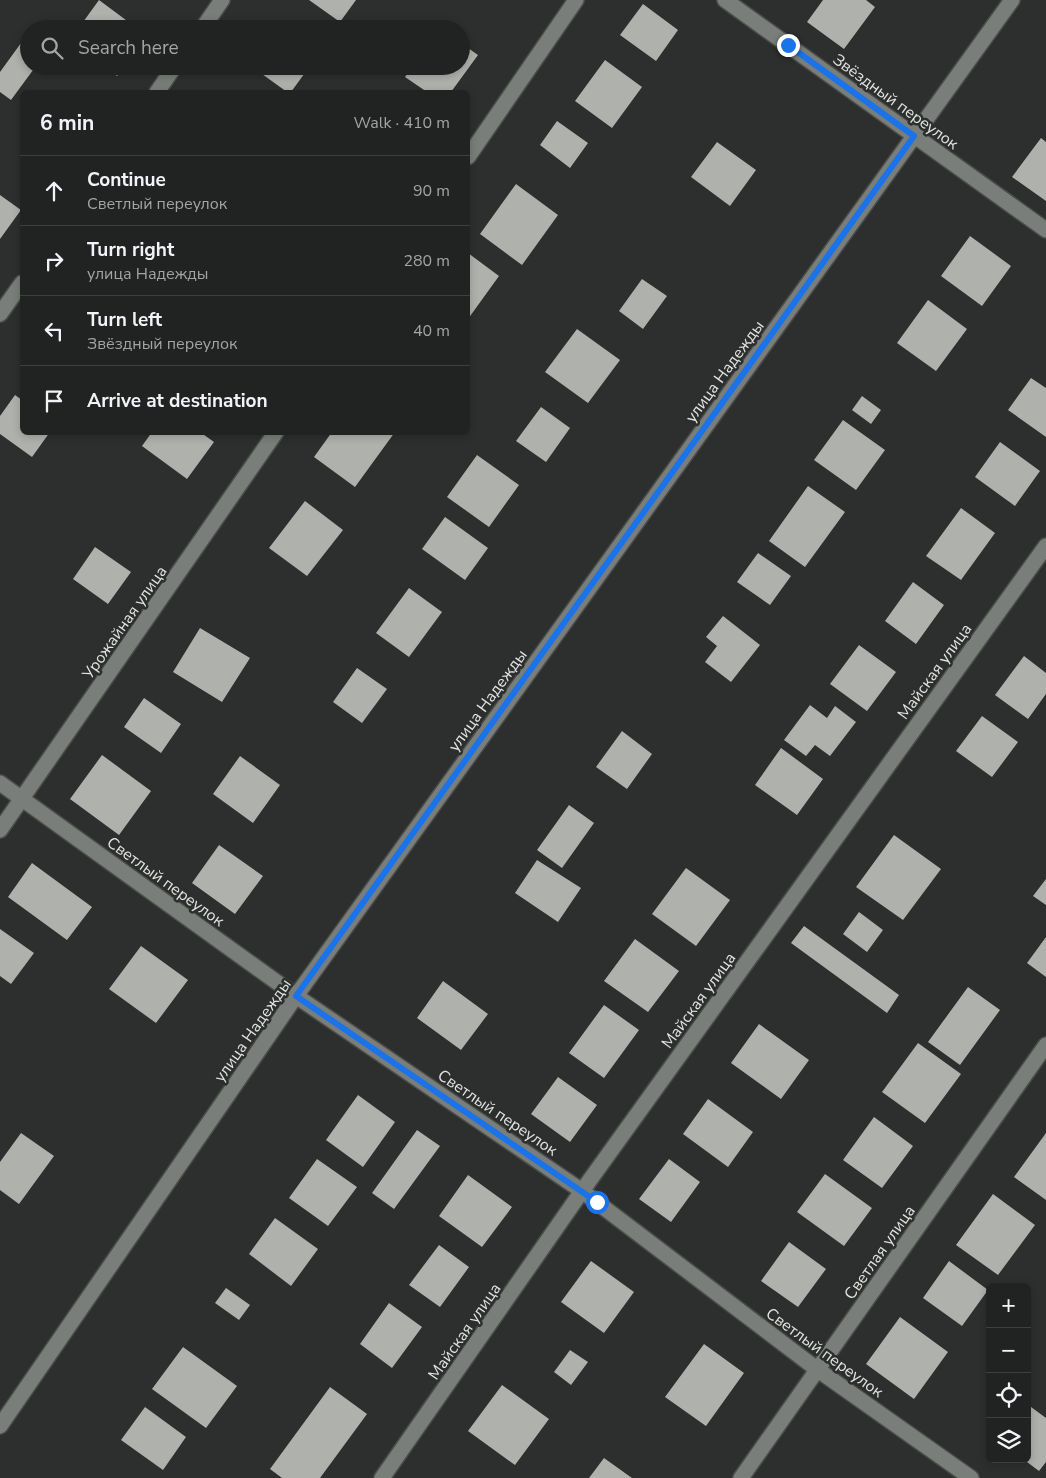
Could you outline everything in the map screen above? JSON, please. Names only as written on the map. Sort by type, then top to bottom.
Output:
[{"type":"street","points":[[208,20],[222,0]]},
{"type":"street","points":[[470,154],[576,0]]},
{"type":"street","name":"Звёздный переулок","points":[[726,0],[1046,230]]},
{"type":"street","name":"улица Надежды","points":[[0,1426],[296,996],[1012,0]]},
{"type":"street","points":[[158,90],[169,75]]},
{"type":"street","points":[[0,314],[20,285]]},
{"type":"street","name":"Урожайная улица","points":[[0,830],[274,435]]},
{"type":"street","name":"Майская улица","points":[[382,1478],[582,1191],[1046,546]]},
{"type":"street","name":"Светлый переулок","points":[[0,783],[296,996],[582,1191],[818,1370],[971,1478]]},
{"type":"street","name":"Светлая улица","points":[[741,1478],[1046,1045]]},
{"type":"building","points":[[99,0],[126,20],[85,20]]},
{"type":"building","points":[[309,0],[356,0],[341,20],[337,20]]},
{"type":"building","points":[[823,0],[866,0],[875,7],[844,49],[807,22]]},
{"type":"building","points":[[643,4],[678,30],[656,61],[620,35]]},
{"type":"building","points":[[20,44],[20,75],[29,75],[11,100],[0,92],[0,72]]},
{"type":"building","points":[[470,49],[478,55],[470,66]]},
{"type":"building","points":[[605,60],[642,87],[612,128],[575,101]]},
{"type":"building","points":[[263,75],[303,75],[292,90],[284,90]]},
{"type":"building","points":[[406,75],[463,75],[452,90],[424,90],[405,77]]},
{"type":"building","points":[[557,121],[588,143],[570,168],[540,145]]},
{"type":"building","points":[[1041,138],[1046,142],[1046,201],[1012,177]]},
{"type":"building","points":[[717,142],[756,170],[730,206],[691,177]]},
{"type":"building","points":[[516,184],[558,215],[522,265],[480,234]]},
{"type":"building","points":[[0,195],[20,209],[20,211],[0,239]]},
{"type":"building","points":[[970,236],[1011,266],[982,306],[941,276]]},
{"type":"building","points":[[470,254],[499,276],[470,316]]},
{"type":"building","points":[[642,279],[667,296],[643,329],[619,311]]},
{"type":"building","points":[[928,300],[967,329],[936,371],[897,343]]},
{"type":"building","points":[[577,329],[620,360],[588,403],[545,372]]},
{"type":"building","points":[[1031,378],[1046,388],[1046,437],[1008,410]]},
{"type":"building","points":[[15,395],[20,399],[20,435],[48,435],[32,457],[0,434],[0,416]]},
{"type":"building","points":[[862,396],[881,410],[871,424],[852,410]]},
{"type":"building","points":[[541,407],[570,428],[546,462],[516,441]]},
{"type":"building","points":[[843,420],[885,450],[856,490],[814,460]]},
{"type":"building","points":[[150,435],[204,435],[214,442],[187,479],[142,446]]},
{"type":"building","points":[[330,435],[393,435],[355,487],[314,457]]},
{"type":"building","points":[[1000,442],[1040,471],[1015,506],[975,477]]},
{"type":"building","points":[[477,455],[519,485],[489,527],[447,497]]},
{"type":"building","points":[[808,486],[845,512],[805,567],[769,541]]},
{"type":"building","points":[[305,501],[343,530],[307,576],[269,548]]},
{"type":"building","points":[[961,508],[995,533],[961,580],[926,556]]},
{"type":"building","points":[[445,517],[488,548],[465,580],[422,549]]},
{"type":"building","points":[[95,547],[131,572],[108,604],[73,579]]},
{"type":"building","points":[[758,553],[791,576],[770,605],[737,582]]},
{"type":"building","points":[[913,582],[944,605],[916,644],[885,621]]},
{"type":"building","points":[[409,588],[442,612],[409,657],[376,633]]},
{"type":"building","points":[[723,616],[760,645],[731,682],[705,662],[717,646],[706,637]]},
{"type":"building","points":[[200,628],[250,658],[222,702],[173,672]]},
{"type":"building","points":[[859,645],[896,672],[867,711],[830,684]]},
{"type":"building","points":[[1024,656],[1046,673],[1046,694],[1028,719],[995,695]]},
{"type":"building","points":[[357,668],[387,689],[362,723],[333,702]]},
{"type":"building","points":[[144,698],[181,724],[161,753],[124,727]]},
{"type":"building","points":[[810,705],[827,718],[835,706],[856,722],[830,756],[815,745],[806,756],[784,740]]},
{"type":"building","points":[[982,716],[1018,742],[992,777],[956,751]]},
{"type":"building","points":[[622,731],[652,754],[627,789],[596,767]]},
{"type":"building","points":[[781,748],[823,779],[797,815],[755,785]]},
{"type":"building","points":[[102,755],[151,791],[119,835],[70,799]]},
{"type":"building","points":[[240,756],[280,785],[253,823],[213,794]]},
{"type":"building","points":[[569,805],[594,823],[562,868],[537,850]]},
{"type":"building","points":[[894,835],[941,869],[903,920],[856,887]]},
{"type":"building","points":[[219,845],[263,876],[235,914],[192,883]]},
{"type":"building","points":[[537,860],[581,888],[558,922],[515,893]]},
{"type":"building","points":[[32,863],[92,907],[67,940],[8,897]]},
{"type":"building","points":[[686,868],[730,900],[696,946],[652,914]]},
{"type":"building","points":[[1046,879],[1046,905],[1033,896]]},
{"type":"building","points":[[859,912],[883,930],[867,952],[843,934]]},
{"type":"building","points":[[804,926],[899,995],[887,1013],[791,943]]},
{"type":"building","points":[[0,929],[34,953],[11,984],[0,976]]},
{"type":"building","points":[[1046,937],[1046,977],[1027,963]]},
{"type":"building","points":[[635,939],[679,971],[648,1012],[604,981]]},
{"type":"building","points":[[141,946],[188,980],[156,1023],[109,989]]},
{"type":"building","points":[[443,981],[488,1014],[461,1050],[417,1018]]},
{"type":"building","points":[[968,987],[1000,1010],[960,1065],[928,1042]]},
{"type":"building","points":[[604,1005],[639,1030],[604,1078],[569,1053]]},
{"type":"building","points":[[759,1024],[809,1060],[781,1099],[731,1063]]},
{"type":"building","points":[[918,1043],[961,1074],[925,1123],[882,1092]]},
{"type":"building","points":[[558,1077],[597,1105],[570,1142],[531,1114]]},
{"type":"building","points":[[358,1095],[395,1122],[363,1167],[326,1140]]},
{"type":"building","points":[[708,1099],[753,1132],[728,1167],[683,1134]]},
{"type":"building","points":[[874,1117],[913,1146],[882,1188],[843,1160]]},
{"type":"building","points":[[417,1130],[440,1146],[394,1209],[372,1193]]},
{"type":"building","points":[[21,1133],[54,1156],[19,1204],[0,1190],[0,1162]]},
{"type":"building","points":[[1046,1133],[1046,1200],[1014,1177]]},
{"type":"building","points":[[317,1159],[357,1187],[328,1226],[289,1198]]},
{"type":"building","points":[[669,1159],[700,1182],[671,1222],[639,1199]]},
{"type":"building","points":[[825,1174],[872,1208],[844,1246],[797,1212]]},
{"type":"building","points":[[468,1175],[512,1207],[482,1247],[439,1216]]},
{"type":"building","points":[[993,1194],[1035,1225],[998,1275],[956,1245]]},
{"type":"building","points":[[275,1218],[318,1249],[291,1286],[249,1254]]},
{"type":"building","points":[[789,1242],[826,1269],[798,1307],[761,1281]]},
{"type":"building","points":[[439,1245],[469,1267],[440,1307],[409,1285]]},
{"type":"building","points":[[591,1261],[634,1292],[604,1333],[561,1302]]},
{"type":"building","points":[[949,1261],[986,1289],[986,1293],[962,1326],[923,1298]]},
{"type":"building","points":[[226,1288],[250,1305],[239,1320],[215,1303]]},
{"type":"building","points":[[389,1303],[422,1327],[392,1368],[360,1344]]},
{"type":"building","points":[[900,1317],[948,1352],[914,1399],[866,1364]]},
{"type":"building","points":[[704,1344],[744,1373],[706,1426],[665,1397]]},
{"type":"building","points":[[183,1347],[237,1386],[206,1428],[152,1389]]},
{"type":"building","points":[[570,1350],[588,1362],[571,1385],[554,1372]]},
{"type":"building","points":[[502,1385],[549,1419],[515,1465],[468,1431]]},
{"type":"building","points":[[330,1387],[367,1414],[320,1478],[282,1478],[270,1469]]},
{"type":"building","points":[[145,1407],[186,1437],[163,1470],[121,1440]]},
{"type":"building","points":[[1031,1407],[1046,1418],[1046,1462],[1039,1471],[1028,1463],[1031,1463]]},
{"type":"building","points":[[604,1458],[632,1478],[589,1478]]},
{"type":"route","points":[[597,1202],[296,996],[914,136],[788,45]]}]
